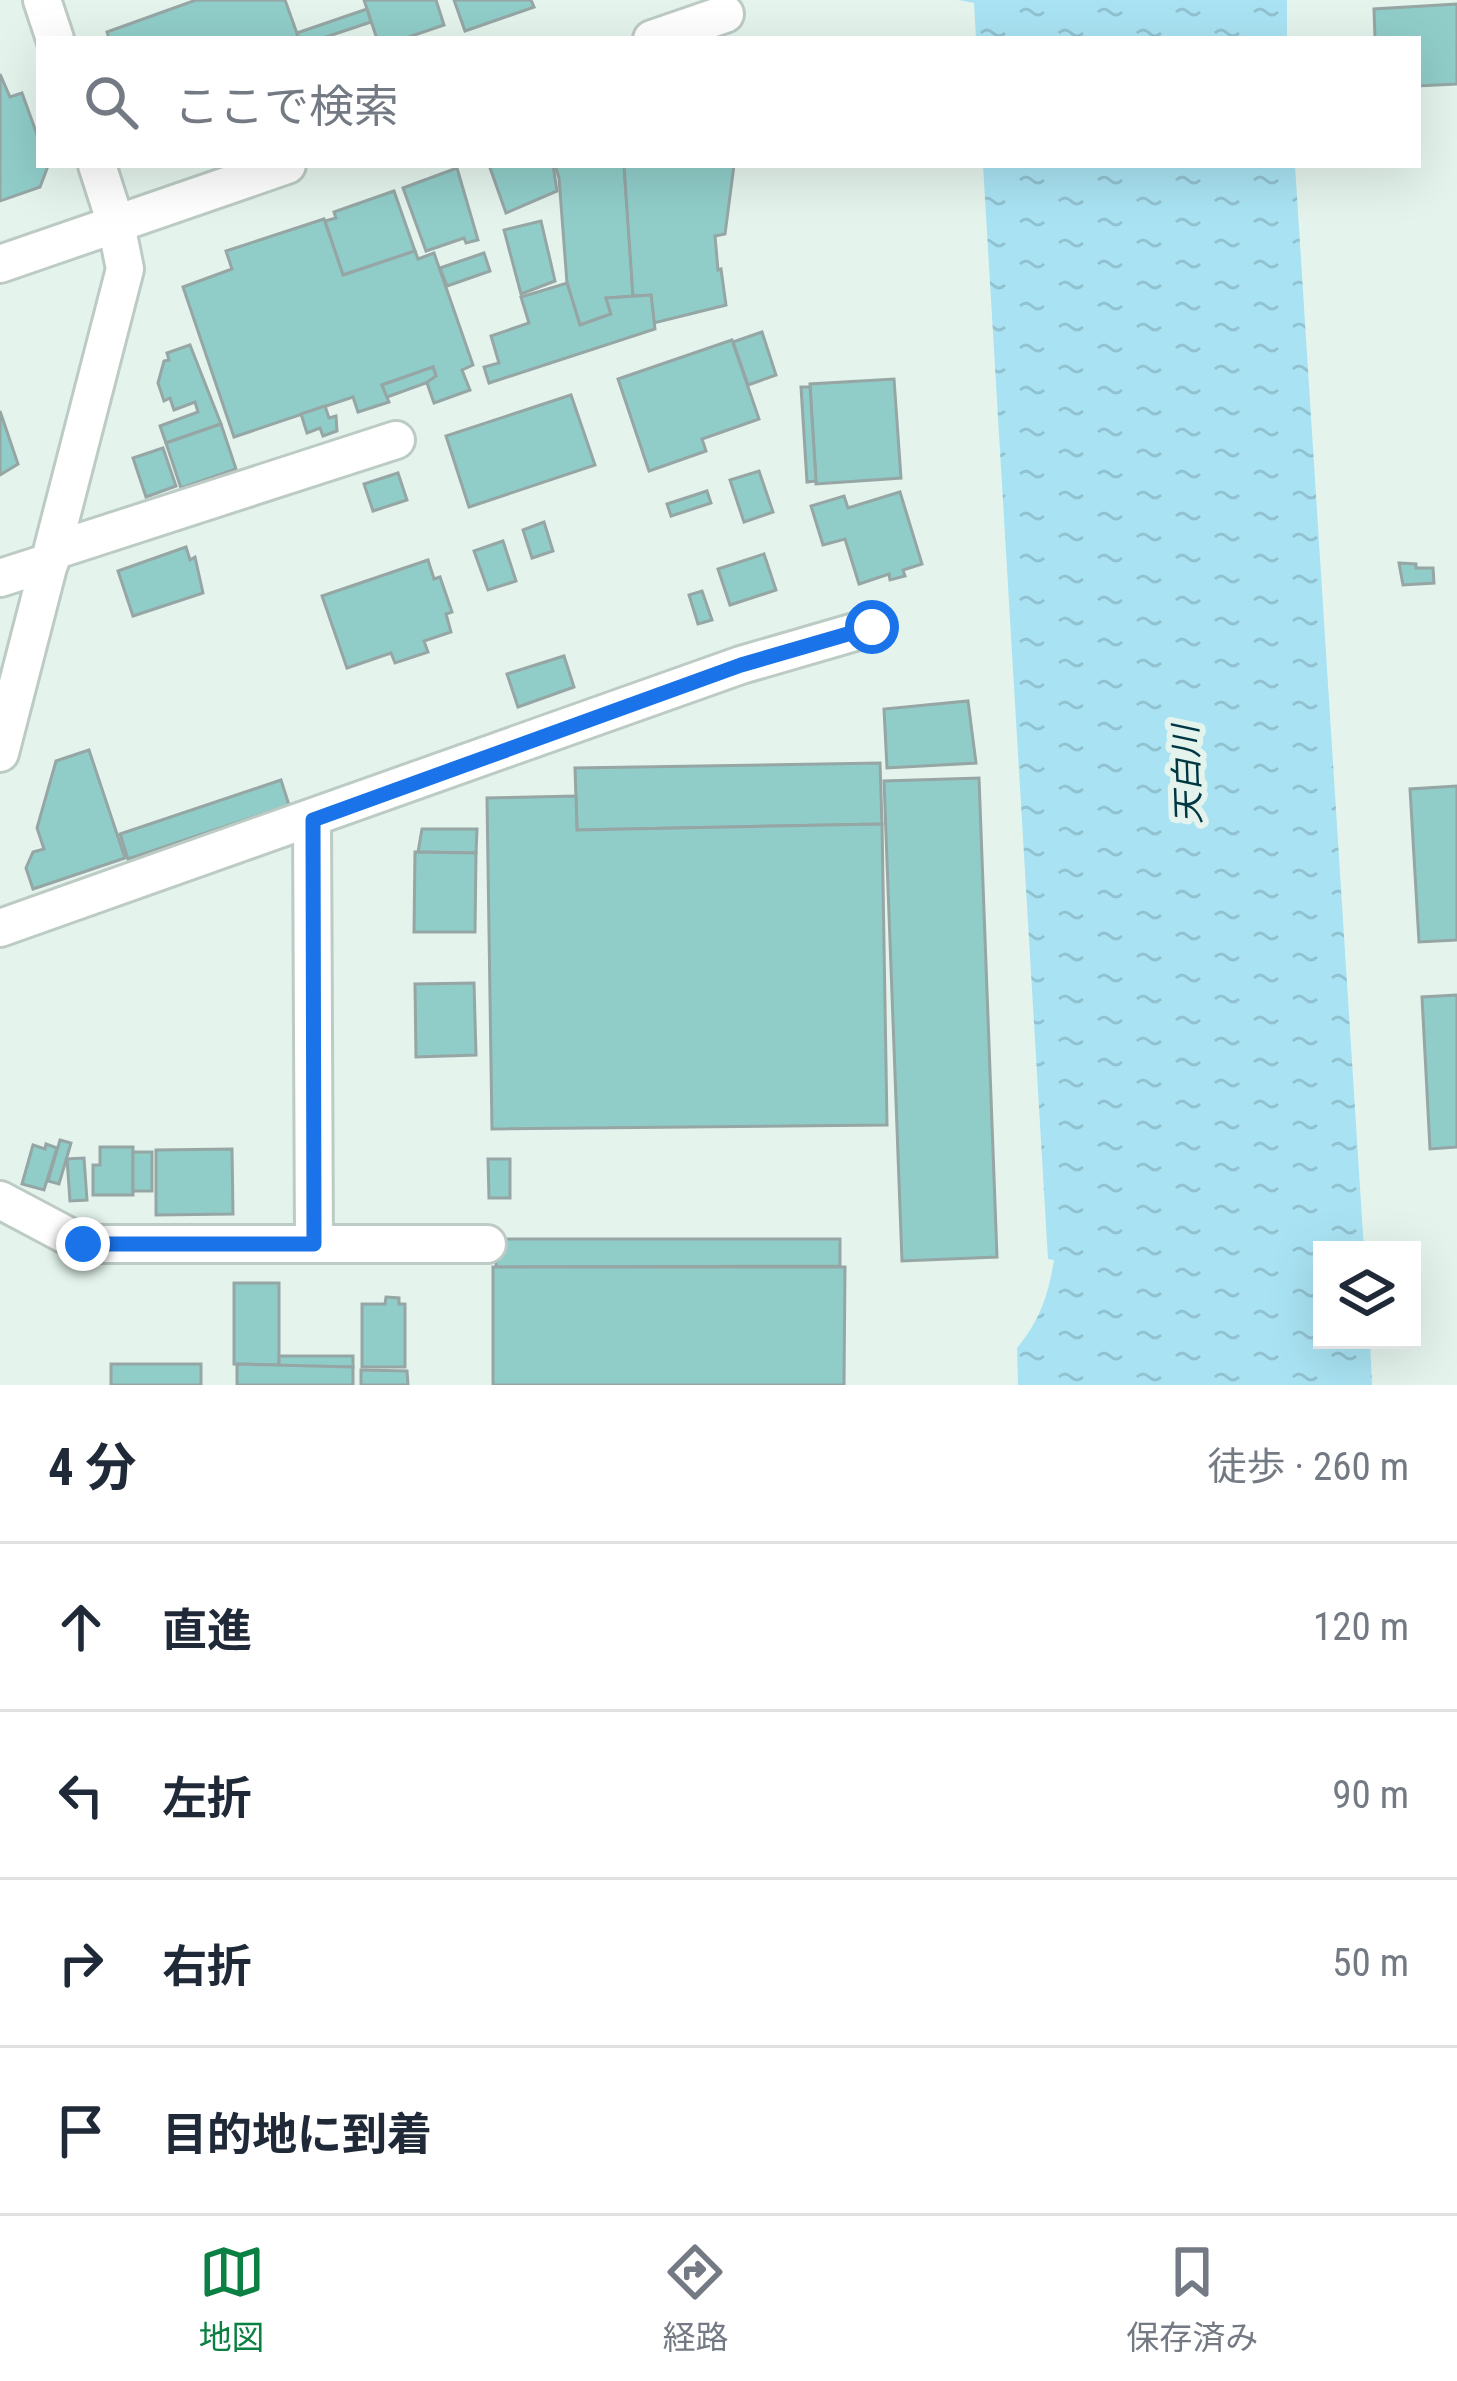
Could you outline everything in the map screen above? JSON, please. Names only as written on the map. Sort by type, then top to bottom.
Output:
[{"type":"street","points":[[42,0],[54,36]]},
{"type":"street","points":[[661,36],[725,14]]},
{"type":"street","points":[[0,753],[125,269],[98,168]]},
{"type":"street","points":[[0,265],[278,168]]},
{"type":"street","points":[[0,578],[51,556],[396,440]]},
{"type":"street","points":[[0,928],[741,665],[872,627]]},
{"type":"street","points":[[313,820],[314,1244]]},
{"type":"street","points":[[0,1200],[83,1244],[487,1244]]},
{"type":"water","points":[[959,0],[1287,0],[1287,36],[976,36],[974,3]]},
{"type":"water","name":"天白川","points":[[983,168],[1295,168],[1363,1241],[1313,1241],[1313,1349],[1370,1349],[1372,1385],[1018,1385],[1017,1348],[1042,1307],[1054,1260],[1048,1259]]},
{"type":"building","points":[[196,0],[285,0],[298,36],[108,36],[107,32]]},
{"type":"building","points":[[364,0],[436,0],[444,25],[412,36],[376,36]]},
{"type":"building","points":[[454,0],[531,0],[534,7],[465,31]]},
{"type":"building","points":[[1457,4],[1457,84],[1421,86],[1421,36],[1375,36],[1374,9]]},
{"type":"building","points":[[367,9],[371,22],[329,36],[297,33]]},
{"type":"building","points":[[0,74],[10,97],[22,93],[36,132],[36,168],[47,168],[40,187],[0,201]]},
{"type":"building","points":[[457,168],[478,240],[466,243],[464,238],[426,251],[403,188]]},
{"type":"building","points":[[490,168],[553,168],[557,191],[506,213]]},
{"type":"building","points":[[556,168],[624,168],[633,296],[606,298],[611,314],[580,325],[567,283]]},
{"type":"building","points":[[624,168],[734,168],[725,234],[715,236],[726,305],[654,323],[651,295],[633,296]]},
{"type":"building","points":[[394,191],[415,251],[343,275],[325,221],[336,218],[334,212]]},
{"type":"building","points":[[324,219],[343,275],[415,251],[418,259],[434,253],[473,365],[462,370],[470,390],[434,403],[426,380],[436,376],[433,367],[382,385],[389,402],[358,412],[353,397],[234,437],[183,287],[232,269],[226,251]]},
{"type":"building","points":[[541,221],[555,281],[521,294],[504,230]]},
{"type":"building","points":[[484,253],[490,271],[447,286],[440,268]]},
{"type":"building","points":[[567,283],[580,325],[611,314],[606,298],[651,295],[655,329],[489,383],[484,367],[499,363],[491,336],[529,323],[521,297]]},
{"type":"building","points":[[762,332],[776,375],[748,385],[733,342]]},
{"type":"building","points":[[732,340],[759,419],[702,439],[706,451],[649,471],[618,379]]},
{"type":"building","points":[[190,345],[221,424],[166,443],[160,426],[198,412],[195,402],[174,410],[170,398],[164,401],[158,383],[164,361],[169,360],[167,353]]},
{"type":"building","points":[[433,367],[436,376],[426,383],[387,397],[382,385]]},
{"type":"building","points":[[894,379],[901,478],[816,484],[810,384]]},
{"type":"building","points":[[801,387],[810,387],[816,481],[807,482]]},
{"type":"building","points":[[571,395],[595,465],[469,507],[446,436]]},
{"type":"building","points":[[325,406],[329,418],[336,416],[337,431],[323,436],[320,428],[307,433],[301,414]]},
{"type":"building","points":[[0,411],[18,464],[0,475]]},
{"type":"building","points":[[221,424],[236,469],[181,488],[166,443]]},
{"type":"building","points":[[163,448],[176,486],[146,497],[133,458]]},
{"type":"building","points":[[759,471],[773,512],[744,522],[730,480]]},
{"type":"building","points":[[398,473],[407,500],[373,511],[364,484]]},
{"type":"building","points":[[707,491],[711,503],[671,516],[667,504]]},
{"type":"building","points":[[900,492],[922,564],[903,570],[905,576],[890,580],[889,574],[859,584],[845,539],[823,545],[811,506],[844,496],[848,508]]},
{"type":"building","points":[[544,522],[553,551],[532,558],[523,530]]},
{"type":"building","points":[[503,541],[516,581],[488,590],[474,551]]},
{"type":"building","points":[[186,547],[190,560],[195,557],[203,593],[133,616],[118,571]]},
{"type":"building","points":[[764,554],[776,590],[730,605],[718,569]]},
{"type":"building","points":[[428,560],[434,579],[440,577],[452,612],[446,614],[451,632],[424,641],[428,652],[395,663],[391,653],[347,668],[322,596]]},
{"type":"building","points":[[1399,563],[1433,568],[1434,583],[1403,585]]},
{"type":"building","points":[[702,591],[712,620],[698,624],[689,595]]},
{"type":"building","points":[[564,656],[574,687],[518,707],[507,674]]},
{"type":"building","points":[[968,701],[976,763],[887,768],[884,709]]},
{"type":"building","points":[[89,750],[125,858],[33,889],[26,868],[33,852],[44,849],[37,828],[56,761]]},
{"type":"building","points":[[880,763],[882,824],[577,830],[575,768]]},
{"type":"building","points":[[979,778],[997,1257],[902,1261],[884,781]]},
{"type":"building","points":[[281,780],[289,805],[128,859],[120,834]]},
{"type":"building","points":[[1457,786],[1457,940],[1419,942],[1410,789]]},
{"type":"building","points":[[576,796],[577,830],[882,824],[887,1125],[492,1129],[487,798]]},
{"type":"building","points":[[422,829],[477,829],[476,853],[418,852]]},
{"type":"building","points":[[415,852],[476,853],[475,932],[414,932]]},
{"type":"building","points":[[474,983],[476,1055],[416,1057],[415,984]]},
{"type":"building","points":[[1457,995],[1457,1147],[1430,1149],[1422,997]]},
{"type":"building","points":[[60,1140],[71,1143],[59,1184],[48,1181]]},
{"type":"building","points":[[46,1144],[57,1148],[44,1190],[22,1184],[33,1145],[45,1149]]},
{"type":"building","points":[[100,1147],[133,1147],[133,1195],[93,1195],[93,1165],[100,1165]]},
{"type":"building","points":[[232,1149],[233,1214],[156,1215],[156,1150]]},
{"type":"building","points":[[133,1152],[152,1152],[152,1191],[133,1191]]},
{"type":"building","points":[[84,1158],[87,1200],[70,1201],[67,1159]]},
{"type":"building","points":[[488,1159],[510,1159],[510,1198],[489,1198]]},
{"type":"building","points":[[496,1239],[840,1239],[840,1266],[496,1267]]},
{"type":"building","points":[[493,1267],[845,1267],[844,1385],[493,1385]]},
{"type":"building","points":[[234,1283],[279,1283],[279,1365],[234,1364]]},
{"type":"building","points":[[386,1297],[405,1304],[405,1367],[362,1367],[362,1304],[385,1304]]},
{"type":"building","points":[[279,1356],[353,1356],[353,1367],[279,1367]]},
{"type":"building","points":[[111,1364],[201,1364],[201,1385],[111,1385]]},
{"type":"building","points":[[237,1364],[353,1367],[353,1385],[237,1385]]},
{"type":"building","points":[[361,1370],[407,1371],[408,1385],[361,1385]]},
{"type":"route","points":[[83,1244],[314,1244],[313,820],[741,665],[872,627]]}]
